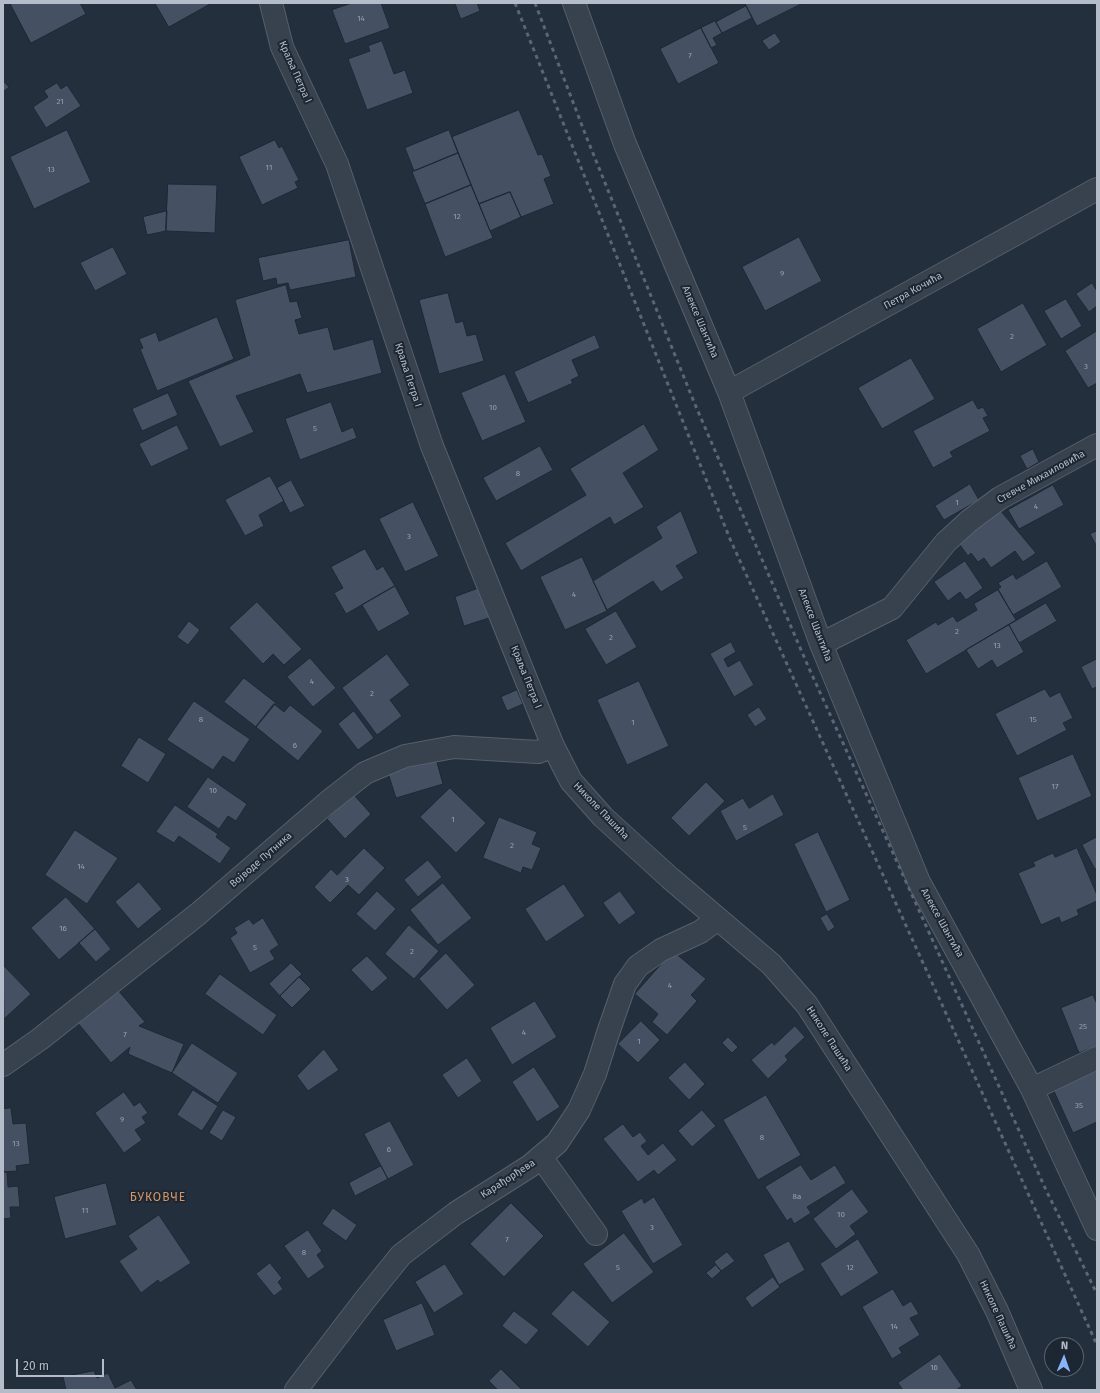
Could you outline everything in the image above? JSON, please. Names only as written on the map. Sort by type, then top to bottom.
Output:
[{"type":"street","name":"Краља Петра I","points":[[271,3],[282,48],[337,164],[432,446],[553,746]]},
{"type":"street","name":"Алексе Шантића","points":[[574,3],[625,144],[729,392],[821,644],[920,882],[1032,1089],[1096,1226]]},
{"type":"street","name":"Петра Кочића","points":[[729,392],[1097,189]]},
{"type":"street","name":"Стевче Михаиловића","points":[[821,644],[892,608],[946,542],[969,521],[1000,498],[1097,446]]},
{"type":"street","name":"Николе Пашића","points":[[553,746],[571,781],[603,817],[771,964],[807,1005],[968,1254],[997,1311],[1031,1390]]},
{"type":"street","name":"Војводе Путника","points":[[3,1065],[40,1039],[198,914],[328,802],[365,773],[404,756],[454,747],[538,752],[553,746]]},
{"type":"street","name":"Карађорђева","points":[[296,1390],[359,1307],[401,1255],[456,1213],[530,1166],[557,1144],[579,1110],[595,1074],[625,984],[638,966],[661,950],[700,932],[718,919]]},
{"type":"street","points":[[1032,1089],[1097,1058]]},
{"type":"street","points":[[541,1157],[596,1234]]},
{"type":"building","points":[[10,3],[80,3],[86,14],[31,43]]},
{"type":"building","points":[[155,3],[209,3],[210,4],[169,27]]},
{"type":"building","points":[[352,3],[381,3],[390,28],[345,44],[332,10]]},
{"type":"building","points":[[455,3],[477,3],[480,11],[461,19]]},
{"type":"building","points":[[745,3],[803,3],[757,26]]},
{"type":"building","points":[[746,6],[752,18],[722,33],[716,22]]},
{"type":"building","points":[[715,21],[722,33],[713,38],[717,45],[711,48],[701,28]]},
{"type":"building","points":[[701,28],[719,63],[678,84],[660,49]]},
{"type":"building","points":[[775,33],[781,42],[769,50],[762,41]]},
{"type":"building","points":[[382,41],[394,74],[405,70],[413,93],[367,110],[348,59],[370,51],[368,46]]},
{"type":"building","points":[[3,81],[9,87],[3,92]]},
{"type":"building","points":[[57,83],[61,89],[67,85],[81,106],[46,128],[33,107],[48,97],[44,91]]},
{"type":"building","points":[[519,110],[538,155],[542,154],[551,176],[544,179],[554,204],[521,217],[510,192],[479,204],[452,137]]},
{"type":"building","points":[[67,130],[91,182],[34,209],[10,157]]},
{"type":"building","points":[[449,130],[458,153],[414,171],[405,148]]},
{"type":"building","points":[[275,140],[279,148],[282,146],[299,180],[295,182],[298,188],[262,205],[239,157]]},
{"type":"building","points":[[458,153],[471,185],[425,204],[412,172]]},
{"type":"building","points":[[168,184],[217,185],[215,233],[166,231]]},
{"type":"building","points":[[471,185],[493,238],[445,257],[425,204]]},
{"type":"building","points":[[510,192],[521,217],[490,231],[479,204]]},
{"type":"building","points":[[167,211],[166,231],[147,235],[143,217]]},
{"type":"building","points":[[799,237],[822,281],[765,311],[742,267]]},
{"type":"building","points":[[349,240],[356,277],[290,290],[288,283],[277,285],[276,278],[263,281],[258,258]]},
{"type":"building","points":[[113,247],[127,274],[95,291],[80,263]]},
{"type":"building","points":[[1092,283],[1097,291],[1097,306],[1089,312],[1076,294]]},
{"type":"building","points":[[286,285],[290,302],[297,301],[302,318],[295,320],[299,334],[328,327],[334,350],[373,339],[382,373],[307,393],[300,374],[236,396],[254,432],[220,447],[188,381],[250,355],[235,300]]},
{"type":"building","points":[[448,293],[456,323],[463,321],[467,336],[476,334],[484,361],[439,374],[419,300]]},
{"type":"building","points":[[1066,299],[1082,326],[1061,339],[1044,311]]},
{"type":"building","points":[[1023,303],[1047,345],[1001,372],[977,329]]},
{"type":"building","points":[[217,317],[234,359],[157,391],[140,349],[143,348],[139,339],[156,332],[159,341]]},
{"type":"building","points":[[1097,331],[1097,383],[1088,388],[1065,351]]},
{"type":"building","points":[[595,335],[600,348],[572,360],[579,376],[571,380],[573,383],[528,403],[514,372]]},
{"type":"building","points":[[911,358],[935,399],[882,429],[858,388]]},
{"type":"building","points":[[505,374],[526,422],[482,441],[461,393]]},
{"type":"building","points":[[168,393],[178,415],[142,431],[132,409]]},
{"type":"building","points":[[973,400],[978,409],[983,407],[988,416],[983,418],[990,431],[950,452],[953,457],[933,468],[913,431]]},
{"type":"building","points":[[331,402],[342,432],[353,427],[357,438],[300,460],[285,419]]},
{"type":"building","points":[[644,424],[659,450],[623,473],[644,507],[614,525],[610,517],[521,571],[505,543],[586,495],[570,469]]},
{"type":"building","points":[[177,425],[189,449],[151,467],[139,444]]},
{"type":"building","points":[[540,446],[553,470],[496,501],[483,478]]},
{"type":"building","points":[[1033,449],[1039,462],[1027,469],[1020,456]]},
{"type":"building","points":[[270,476],[284,501],[259,515],[264,526],[245,536],[225,500]]},
{"type":"building","points":[[291,480],[305,506],[290,513],[277,488]]},
{"type":"building","points":[[970,484],[979,500],[944,520],[935,506]]},
{"type":"building","points":[[1053,485],[1064,505],[1019,529],[1008,510]]},
{"type":"building","points":[[413,502],[439,556],[405,572],[379,519]]},
{"type":"building","points":[[1000,510],[1036,553],[1023,562],[1015,551],[991,568],[984,558],[978,562],[971,553],[968,556],[957,541]]},
{"type":"building","points":[[681,511],[698,553],[676,566],[684,578],[661,592],[653,581],[607,610],[593,581],[662,538],[656,527]]},
{"type":"building","points":[[1097,531],[1097,547],[1090,534]]},
{"type":"building","points":[[365,549],[377,570],[383,566],[395,586],[346,614],[334,593],[343,588],[331,567]]},
{"type":"building","points":[[582,557],[607,611],[565,630],[540,577]]},
{"type":"building","points":[[965,561],[983,588],[966,600],[960,592],[948,601],[934,582]]},
{"type":"building","points":[[1047,561],[1062,587],[1013,615],[998,589],[1001,587],[998,583],[1013,574],[1016,579]]},
{"type":"building","points":[[395,586],[410,614],[378,632],[362,605]]},
{"type":"building","points":[[482,587],[492,617],[464,626],[455,597]]},
{"type":"building","points":[[998,590],[1016,620],[926,674],[906,640],[936,622],[938,625],[953,616],[957,622],[977,610],[974,604]]},
{"type":"building","points":[[257,602],[302,649],[284,665],[273,654],[263,664],[229,628]]},
{"type":"building","points":[[1046,603],[1057,621],[1019,643],[1009,625]]},
{"type":"building","points":[[616,611],[637,647],[606,665],[585,629]]},
{"type":"building","points":[[189,621],[200,630],[188,645],[177,637]]},
{"type":"building","points":[[1009,625],[1024,652],[997,668],[992,660],[978,669],[966,650]]},
{"type":"building","points":[[731,642],[736,652],[724,659],[728,667],[740,660],[754,685],[734,697],[710,654]]},
{"type":"building","points":[[387,654],[410,685],[390,700],[402,716],[377,735],[342,688]]},
{"type":"building","points":[[310,658],[336,688],[313,707],[287,677]]},
{"type":"building","points":[[1097,659],[1097,687],[1092,689],[1081,667]]},
{"type":"building","points":[[244,678],[276,703],[256,727],[224,702]]},
{"type":"building","points":[[639,681],[669,746],[627,765],[597,700]]},
{"type":"building","points":[[1045,689],[1050,697],[1060,692],[1073,718],[1063,723],[1067,730],[1017,756],[995,714]]},
{"type":"building","points":[[517,690],[523,704],[507,711],[501,697]]},
{"type":"building","points":[[194,701],[250,739],[234,763],[223,756],[213,770],[167,740]]},
{"type":"building","points":[[274,704],[284,712],[290,705],[323,731],[298,761],[256,727]]},
{"type":"building","points":[[759,707],[767,719],[755,727],[747,715]]},
{"type":"building","points":[[354,711],[374,738],[358,750],[338,724]]},
{"type":"building","points":[[139,737],[166,754],[148,783],[121,766]]},
{"type":"building","points":[[1073,754],[1092,796],[1037,821],[1018,778]]},
{"type":"building","points":[[436,759],[443,784],[396,798],[388,773]]},
{"type":"building","points":[[208,777],[247,804],[236,821],[228,816],[219,829],[187,807]]},
{"type":"building","points":[[706,782],[725,801],[689,836],[671,818]]},
{"type":"building","points":[[450,788],[486,823],[456,853],[420,817]]},
{"type":"building","points":[[353,794],[371,814],[345,839],[327,819]]},
{"type":"building","points":[[773,794],[784,815],[736,841],[720,811],[743,798],[749,808]]},
{"type":"building","points":[[175,805],[218,834],[216,837],[231,848],[220,864],[179,836],[174,843],[156,832]]},
{"type":"building","points":[[499,817],[537,832],[532,844],[541,848],[532,870],[523,867],[521,873],[483,858]]},
{"type":"building","points":[[75,830],[118,858],[87,904],[45,875]]},
{"type":"building","points":[[818,832],[850,900],[826,912],[794,844]]},
{"type":"building","points":[[1097,837],[1097,868],[1095,869],[1082,845]]},
{"type":"building","points":[[364,848],[385,868],[359,895],[348,885],[330,903],[314,887],[331,869],[337,875]]},
{"type":"building","points":[[1077,848],[1097,895],[1097,901],[1077,910],[1079,915],[1061,923],[1059,917],[1041,925],[1018,873],[1035,866],[1033,862],[1053,853],[1055,857]]},
{"type":"building","points":[[428,860],[442,877],[418,897],[404,880]]},
{"type":"building","points":[[139,882],[162,909],[138,929],[115,902]]},
{"type":"building","points":[[443,883],[472,918],[438,945],[410,910]]},
{"type":"building","points":[[564,884],[585,916],[546,942],[525,909]]},
{"type":"building","points":[[377,891],[396,909],[375,931],[356,914]]},
{"type":"building","points":[[620,891],[636,913],[619,925],[603,903]]},
{"type":"building","points":[[66,897],[95,929],[59,960],[31,928]]},
{"type":"building","points":[[827,914],[835,927],[828,932],[820,918]]},
{"type":"building","points":[[263,918],[279,945],[270,951],[275,959],[250,973],[230,938],[237,933],[234,928],[249,919],[253,924]]},
{"type":"building","points":[[409,925],[439,951],[414,979],[385,954]]},
{"type":"building","points":[[95,929],[111,949],[96,962],[79,943]]},
{"type":"building","points":[[673,951],[706,979],[691,995],[697,1001],[667,1035],[652,1022],[658,1014],[635,994]]},
{"type":"building","points":[[446,953],[475,985],[447,1010],[419,979]]},
{"type":"building","points":[[367,956],[388,978],[372,992],[351,970]]},
{"type":"building","points":[[291,963],[302,974],[280,996],[269,984]]},
{"type":"building","points":[[4,966],[31,994],[4,1019],[3,968]]},
{"type":"building","points":[[220,974],[277,1015],[263,1035],[205,994]]},
{"type":"building","points":[[299,977],[311,989],[292,1008],[280,996]]},
{"type":"building","points":[[117,989],[145,1022],[139,1026],[184,1044],[172,1073],[128,1054],[130,1047],[111,1063],[77,1022]]},
{"type":"building","points":[[1093,995],[1097,1004],[1097,1046],[1079,1053],[1061,1008]]},
{"type":"building","points":[[535,1001],[557,1037],[512,1065],[490,1028]]},
{"type":"building","points":[[641,1021],[660,1040],[638,1063],[618,1044]]},
{"type":"building","points":[[795,1026],[805,1037],[785,1056],[788,1060],[768,1079],[751,1060],[772,1042],[774,1045]]},
{"type":"building","points":[[728,1037],[738,1047],[732,1053],[722,1043]]},
{"type":"building","points":[[192,1043],[238,1073],[218,1103],[172,1073]]},
{"type":"building","points":[[324,1049],[339,1070],[308,1091],[297,1076]]},
{"type":"building","points":[[467,1058],[482,1081],[458,1098],[442,1075]]},
{"type":"building","points":[[685,1062],[705,1084],[689,1100],[668,1078]]},
{"type":"building","points":[[534,1067],[560,1107],[537,1122],[512,1082]]},
{"type":"building","points":[[1097,1070],[1097,1122],[1073,1133],[1053,1089]]},
{"type":"building","points":[[193,1090],[218,1106],[202,1131],[177,1115]]},
{"type":"building","points":[[124,1092],[134,1106],[140,1102],[148,1113],[142,1117],[146,1123],[135,1130],[142,1140],[124,1153],[95,1113]]},
{"type":"building","points":[[766,1095],[801,1155],[758,1180],[723,1120]]},
{"type":"building","points":[[11,1108],[13,1124],[26,1123],[30,1164],[16,1166],[17,1171],[3,1172],[3,1109]]},
{"type":"building","points":[[223,1110],[236,1117],[222,1141],[209,1133]]},
{"type":"building","points":[[702,1110],[716,1126],[692,1147],[678,1131]]},
{"type":"building","points":[[390,1121],[414,1165],[388,1179],[364,1134]]},
{"type":"building","points":[[623,1124],[633,1137],[640,1132],[647,1141],[641,1146],[648,1155],[663,1143],[677,1160],[658,1175],[654,1170],[638,1182],[603,1139]]},
{"type":"building","points":[[801,1165],[811,1180],[835,1165],[846,1183],[807,1207],[811,1213],[794,1224],[791,1218],[787,1221],[765,1187]]},
{"type":"building","points":[[381,1166],[388,1179],[355,1196],[349,1183]]},
{"type":"building","points":[[3,1172],[7,1172],[8,1187],[18,1186],[20,1207],[10,1207],[11,1218],[3,1219]]},
{"type":"building","points":[[106,1183],[117,1225],[65,1239],[54,1197]]},
{"type":"building","points":[[852,1189],[869,1212],[850,1226],[856,1234],[836,1249],[813,1219]]},
{"type":"building","points":[[654,1197],[683,1245],[653,1264],[621,1211],[642,1198],[644,1203]]},
{"type":"building","points":[[511,1203],[544,1236],[504,1277],[470,1244]]},
{"type":"building","points":[[333,1208],[357,1225],[346,1241],[322,1224]]},
{"type":"building","points":[[159,1215],[191,1263],[160,1283],[158,1280],[141,1293],[119,1261],[137,1249],[128,1236]]},
{"type":"building","points":[[308,1230],[322,1251],[317,1255],[325,1267],[308,1279],[284,1246]]},
{"type":"building","points":[[624,1233],[654,1272],[612,1303],[583,1264]]},
{"type":"building","points":[[858,1239],[879,1273],[841,1297],[820,1264]]},
{"type":"building","points":[[789,1241],[805,1270],[779,1285],[763,1255]]},
{"type":"building","points":[[727,1252],[735,1261],[721,1271],[714,1262]]},
{"type":"building","points":[[270,1263],[282,1278],[278,1282],[283,1289],[274,1296],[256,1274]]},
{"type":"building","points":[[445,1264],[464,1294],[434,1313],[415,1282]]},
{"type":"building","points":[[716,1265],[721,1271],[712,1279],[706,1273]]},
{"type":"building","points":[[773,1277],[780,1287],[752,1308],[745,1298]]},
{"type":"building","points":[[893,1289],[903,1306],[911,1301],[919,1314],[910,1318],[920,1335],[899,1348],[902,1353],[892,1359],[862,1307]]},
{"type":"building","points":[[573,1290],[610,1322],[588,1347],[551,1314]]},
{"type":"building","points":[[422,1303],[435,1335],[396,1351],[383,1320]]},
{"type":"building","points":[[514,1311],[539,1330],[526,1345],[502,1326]]},
{"type":"building","points":[[940,1354],[962,1386],[956,1390],[903,1390],[898,1383]]},
{"type":"building","points":[[501,1369],[522,1390],[498,1390],[489,1381]]},
{"type":"building","points":[[94,1371],[97,1378],[108,1373],[115,1388],[131,1380],[137,1390],[66,1390],[63,1377]]},
{"type":"railway","points":[[515,3],[730,539],[1097,1345]]},
{"type":"railway","points":[[535,3],[586,136],[694,402],[808,666],[1046,1190],[1097,1294]]},
{"type":"district","name":"БУКОВЧЕ","points":[[158,1198]]}]
